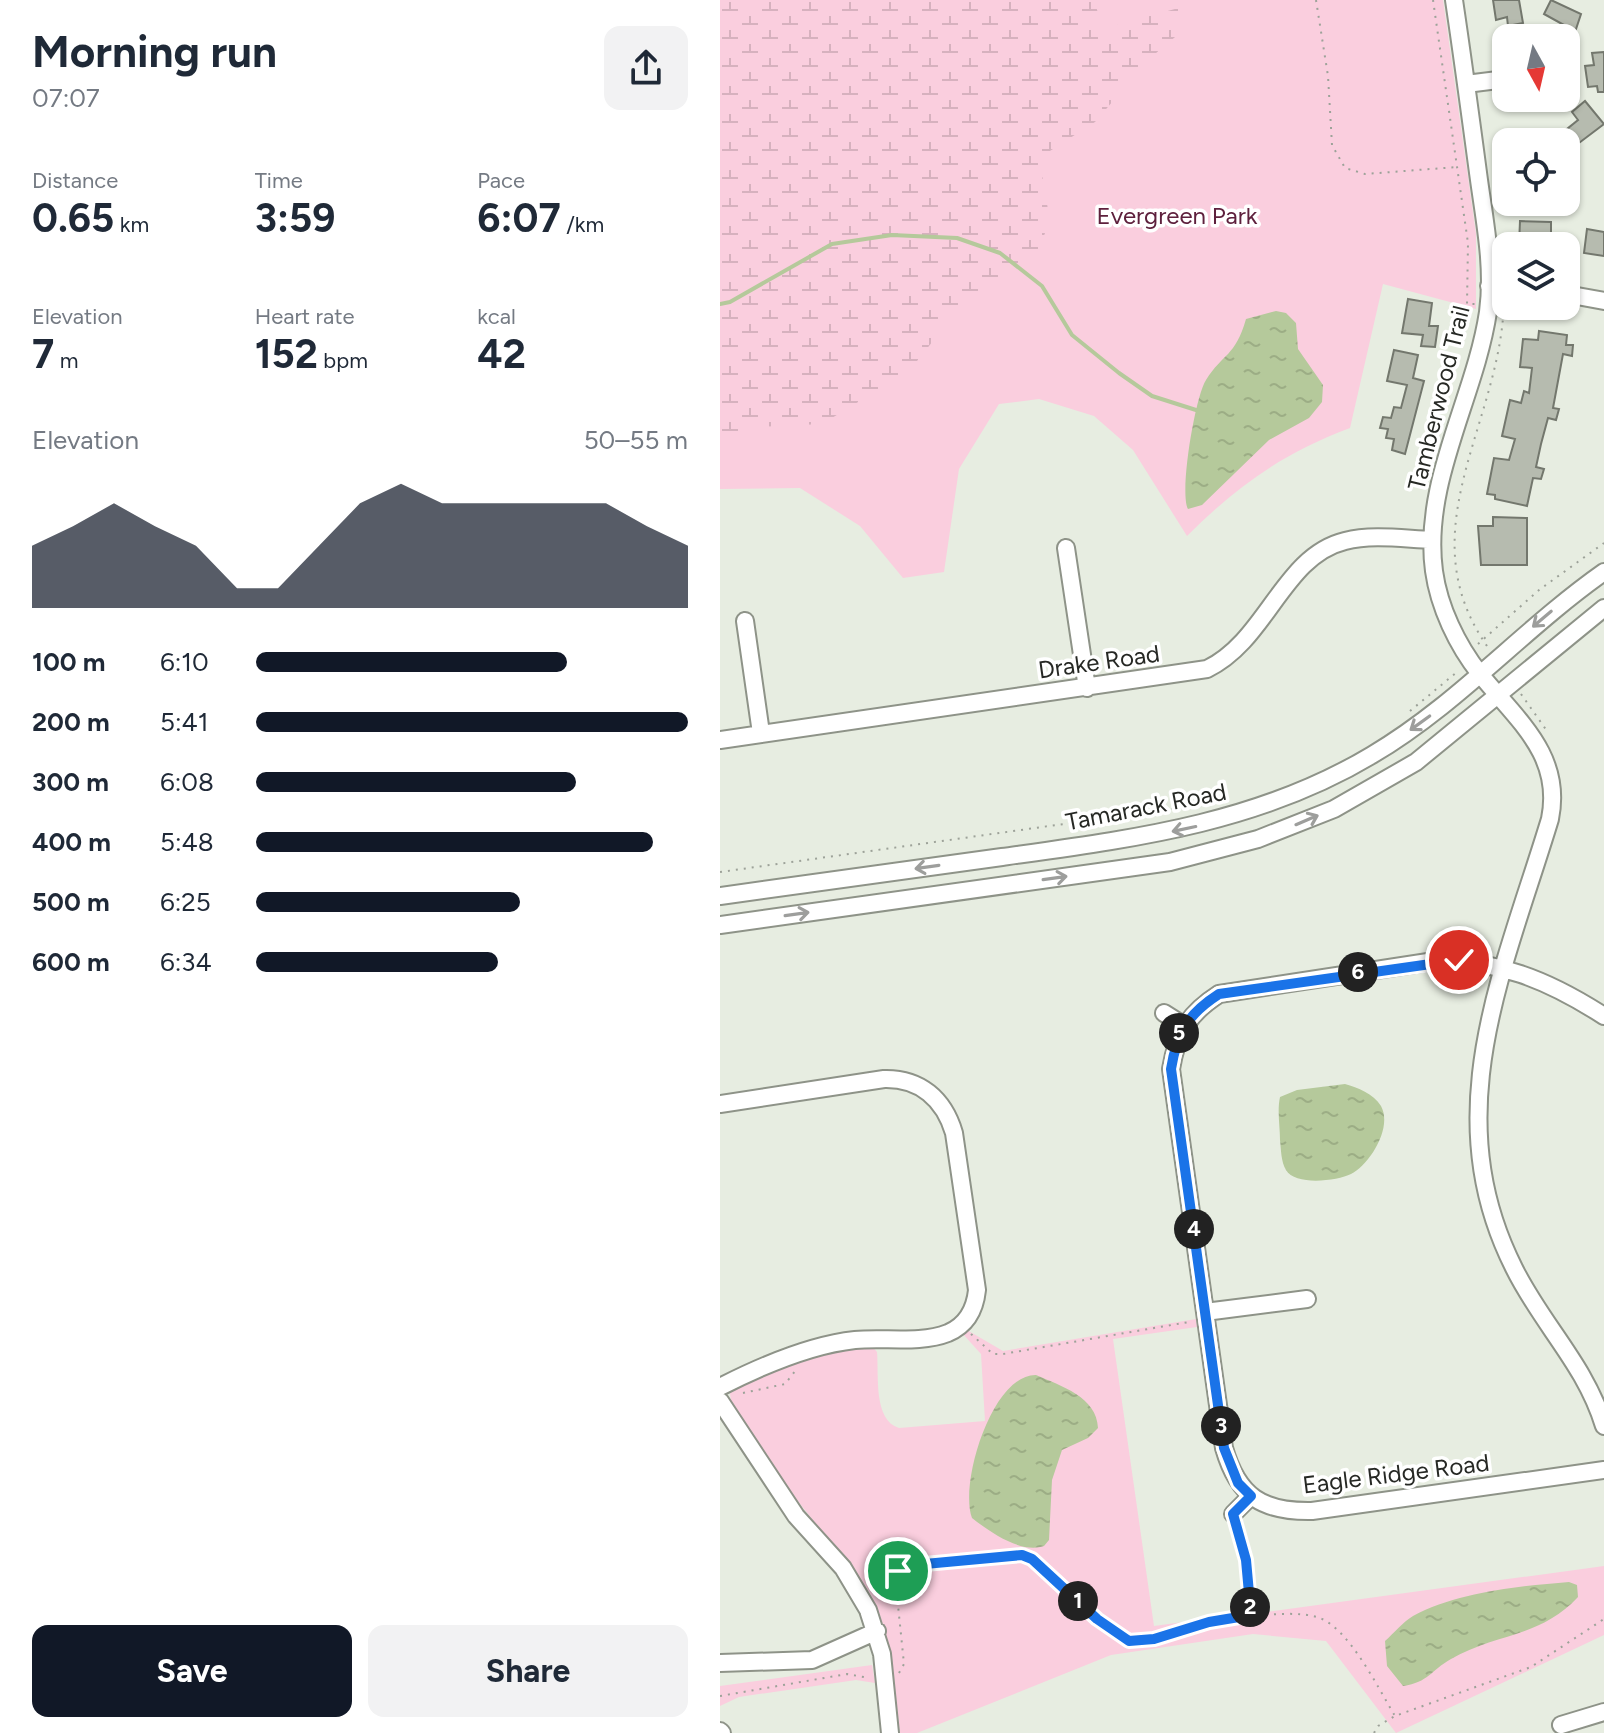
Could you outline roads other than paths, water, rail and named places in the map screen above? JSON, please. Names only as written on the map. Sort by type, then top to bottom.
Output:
[{"type":"street","name":"Tamberwood Trail","points":[[1454,0],[1492,261]]},
{"type":"street","points":[[1466,84],[1492,81]]},
{"type":"street","points":[[1580,297],[1604,301]]},
{"type":"street","name":"Tamberwood Trail","points":[[1492,309],[1438,488],[1432,540],[1439,595],[1468,658],[1541,748],[1554,792],[1550,819],[1483,1044],[1476,1127],[1487,1196],[1512,1266],[1536,1308],[1578,1363],[1594,1395],[1604,1426]]},
{"type":"street","name":"Drake Road","points":[[720,740],[1193,673],[1221,662],[1246,642],[1304,564],[1331,545],[1363,538],[1432,540]]},
{"type":"street","points":[[1066,548],[1087,688]]},
{"type":"street","name":"Tamarack Road","points":[[720,896],[1136,838],[1217,821],[1281,800],[1343,772],[1398,739],[1480,675],[1537,623],[1604,572]]},
{"type":"street","points":[[720,925],[1156,864],[1226,849],[1306,821],[1391,778],[1445,741],[1549,650],[1604,608]]},
{"type":"street","points":[[745,621],[761,733]]},
{"type":"street","points":[[1233,1514],[1251,1496],[1238,1483],[1224,1448],[1171,1069],[1183,1025],[1198,1007],[1219,994],[1235,989],[1459,960],[1505,967],[1549,983],[1604,1016]]},
{"type":"street","points":[[1164,1013],[1183,1025]]},
{"type":"street","points":[[720,1104],[899,1078],[929,1092],[949,1116],[954,1133],[976,1273],[975,1306],[961,1324],[937,1336],[832,1343],[748,1373],[720,1387]]},
{"type":"street","points":[[1206,1316],[1307,1299]]},
{"type":"street","points":[[727,1400],[796,1516],[843,1568],[868,1610],[877,1631],[890,1733]]},
{"type":"street","name":"Eagle Ridge Road","points":[[1251,1496],[1288,1512],[1312,1511],[1604,1470]]},
{"type":"street","points":[[720,1663],[812,1660],[877,1631]]},
{"type":"street","points":[[1561,1725],[1604,1712]]},
{"type":"water","points":[[1276,311],[1286,313],[1296,323],[1298,349],[1323,385],[1322,402],[1309,418],[1269,440],[1202,505],[1188,509],[1185,484],[1190,445],[1197,405],[1206,380],[1238,341],[1246,319]]},
{"type":"water","points":[[1345,1084],[1370,1094],[1381,1106],[1384,1125],[1372,1154],[1358,1169],[1345,1176],[1317,1181],[1291,1175],[1284,1167],[1282,1155],[1280,1097],[1297,1090]]},
{"type":"water","points":[[1036,1375],[1066,1388],[1085,1401],[1096,1417],[1098,1428],[1088,1438],[1062,1450],[1052,1480],[1049,1540],[1044,1546],[1035,1548],[1006,1540],[972,1518],[969,1502],[975,1458],[993,1411],[1020,1379]]},
{"type":"water","points":[[1569,1582],[1577,1585],[1578,1597],[1548,1620],[1468,1651],[1444,1663],[1419,1682],[1403,1686],[1387,1666],[1385,1641],[1409,1618],[1469,1596]]},
{"type":"waterway","points":[[720,304],[730,302],[832,244],[892,235],[957,238],[1000,253],[1042,286],[1072,335],[1119,373],[1152,396],[1196,410]]},
{"type":"park label","name":"Evergreen Park","points":[[1177,216]]}]
